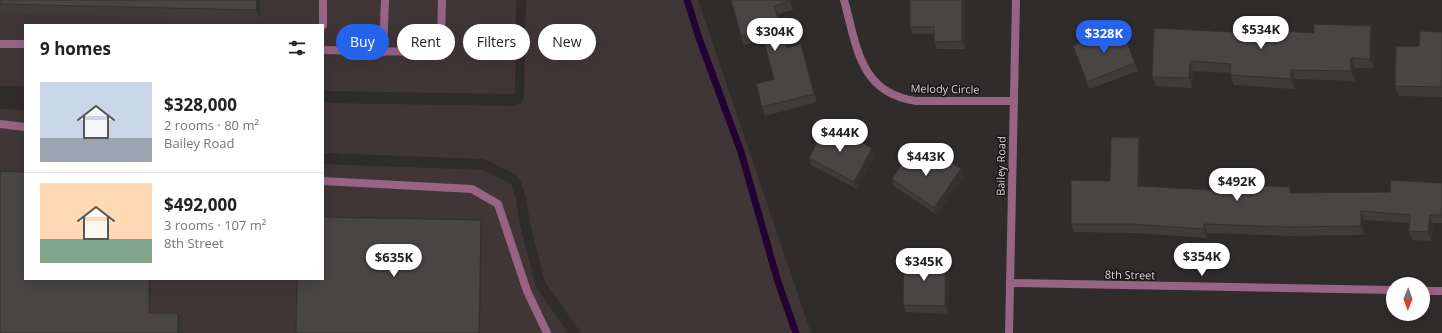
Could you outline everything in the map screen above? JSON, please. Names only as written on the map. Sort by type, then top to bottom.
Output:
[{"type":"street","points":[[323,0],[323,24]]},
{"type":"street","points":[[385,0],[385,24]]},
{"type":"street","points":[[389,52],[423,52],[436,48],[441,37],[442,0]]},
{"type":"street","name":"Melody Circle","points":[[844,0],[862,65],[874,82],[890,95],[916,101],[1013,100]]},
{"type":"street","name":"Bailey Road","points":[[1009,333],[1016,0]]},
{"type":"street","points":[[0,44],[24,44]]},
{"type":"street","points":[[324,50],[336,50]]},
{"type":"street","points":[[0,124],[24,127]]},
{"type":"street","points":[[324,181],[472,189],[498,204],[528,291],[547,333]]},
{"type":"street","name":"8th Street","points":[[1010,283],[1386,290]]},
{"type":"street","points":[[1430,291],[1442,291]]},
{"type":"shaded area","points":[[0,0],[516,0],[516,24],[463,24],[463,60],[515,60],[515,94],[324,91],[324,24],[24,24],[24,86],[0,86]]},
{"type":"shaded area","points":[[526,0],[698,0],[811,333],[581,333],[545,282],[530,223],[526,197],[520,180],[515,174],[484,159],[324,153],[324,103],[515,106],[520,104],[524,98],[525,60],[530,60],[530,24],[526,24]]},
{"type":"shaded area","points":[[0,109],[24,110],[24,280],[324,280],[324,164],[484,170],[511,184],[516,199],[520,226],[536,287],[568,333],[0,333]]},
{"type":"building","points":[[0,0],[257,0],[256,10],[0,4]]},
{"type":"building","points":[[731,0],[790,0],[774,6],[787,48],[801,44],[814,94],[762,107],[756,84],[774,79],[761,30],[741,36]]},
{"type":"building","points":[[910,0],[962,0],[962,41],[934,42],[934,27],[910,27]]},
{"type":"building","points":[[1314,24],[1371,26],[1370,59],[1351,58],[1351,71],[1291,70],[1291,79],[1230,75],[1231,64],[1190,61],[1189,78],[1152,77],[1154,28],[1233,32],[1233,28],[1314,33]]},
{"type":"building","points":[[1121,27],[1135,63],[1087,82],[1073,46]]},
{"type":"building","points":[[1420,31],[1442,32],[1442,87],[1395,86],[1396,46],[1419,46]]},
{"type":"building","points":[[826,124],[872,148],[854,182],[809,158]]},
{"type":"building","points":[[1111,137],[1139,138],[1138,186],[1228,191],[1228,182],[1245,183],[1245,185],[1290,187],[1290,193],[1390,192],[1391,180],[1442,183],[1442,215],[1430,215],[1428,232],[1409,231],[1410,215],[1361,211],[1361,226],[1289,227],[1204,224],[1204,229],[1131,224],[1071,224],[1071,180],[1110,181]]},
{"type":"building","points":[[911,150],[932,165],[939,154],[961,169],[934,208],[892,179]]},
{"type":"building","points":[[0,171],[24,172],[24,280],[149,280],[149,313],[178,313],[178,333],[0,333]]},
{"type":"building","points":[[324,217],[481,220],[479,333],[296,333],[297,280],[324,280]]},
{"type":"building","points":[[904,258],[946,259],[945,306],[903,305]]},
{"type":"waterway","points":[[687,0],[699,38],[741,152],[778,282],[796,333]]}]
